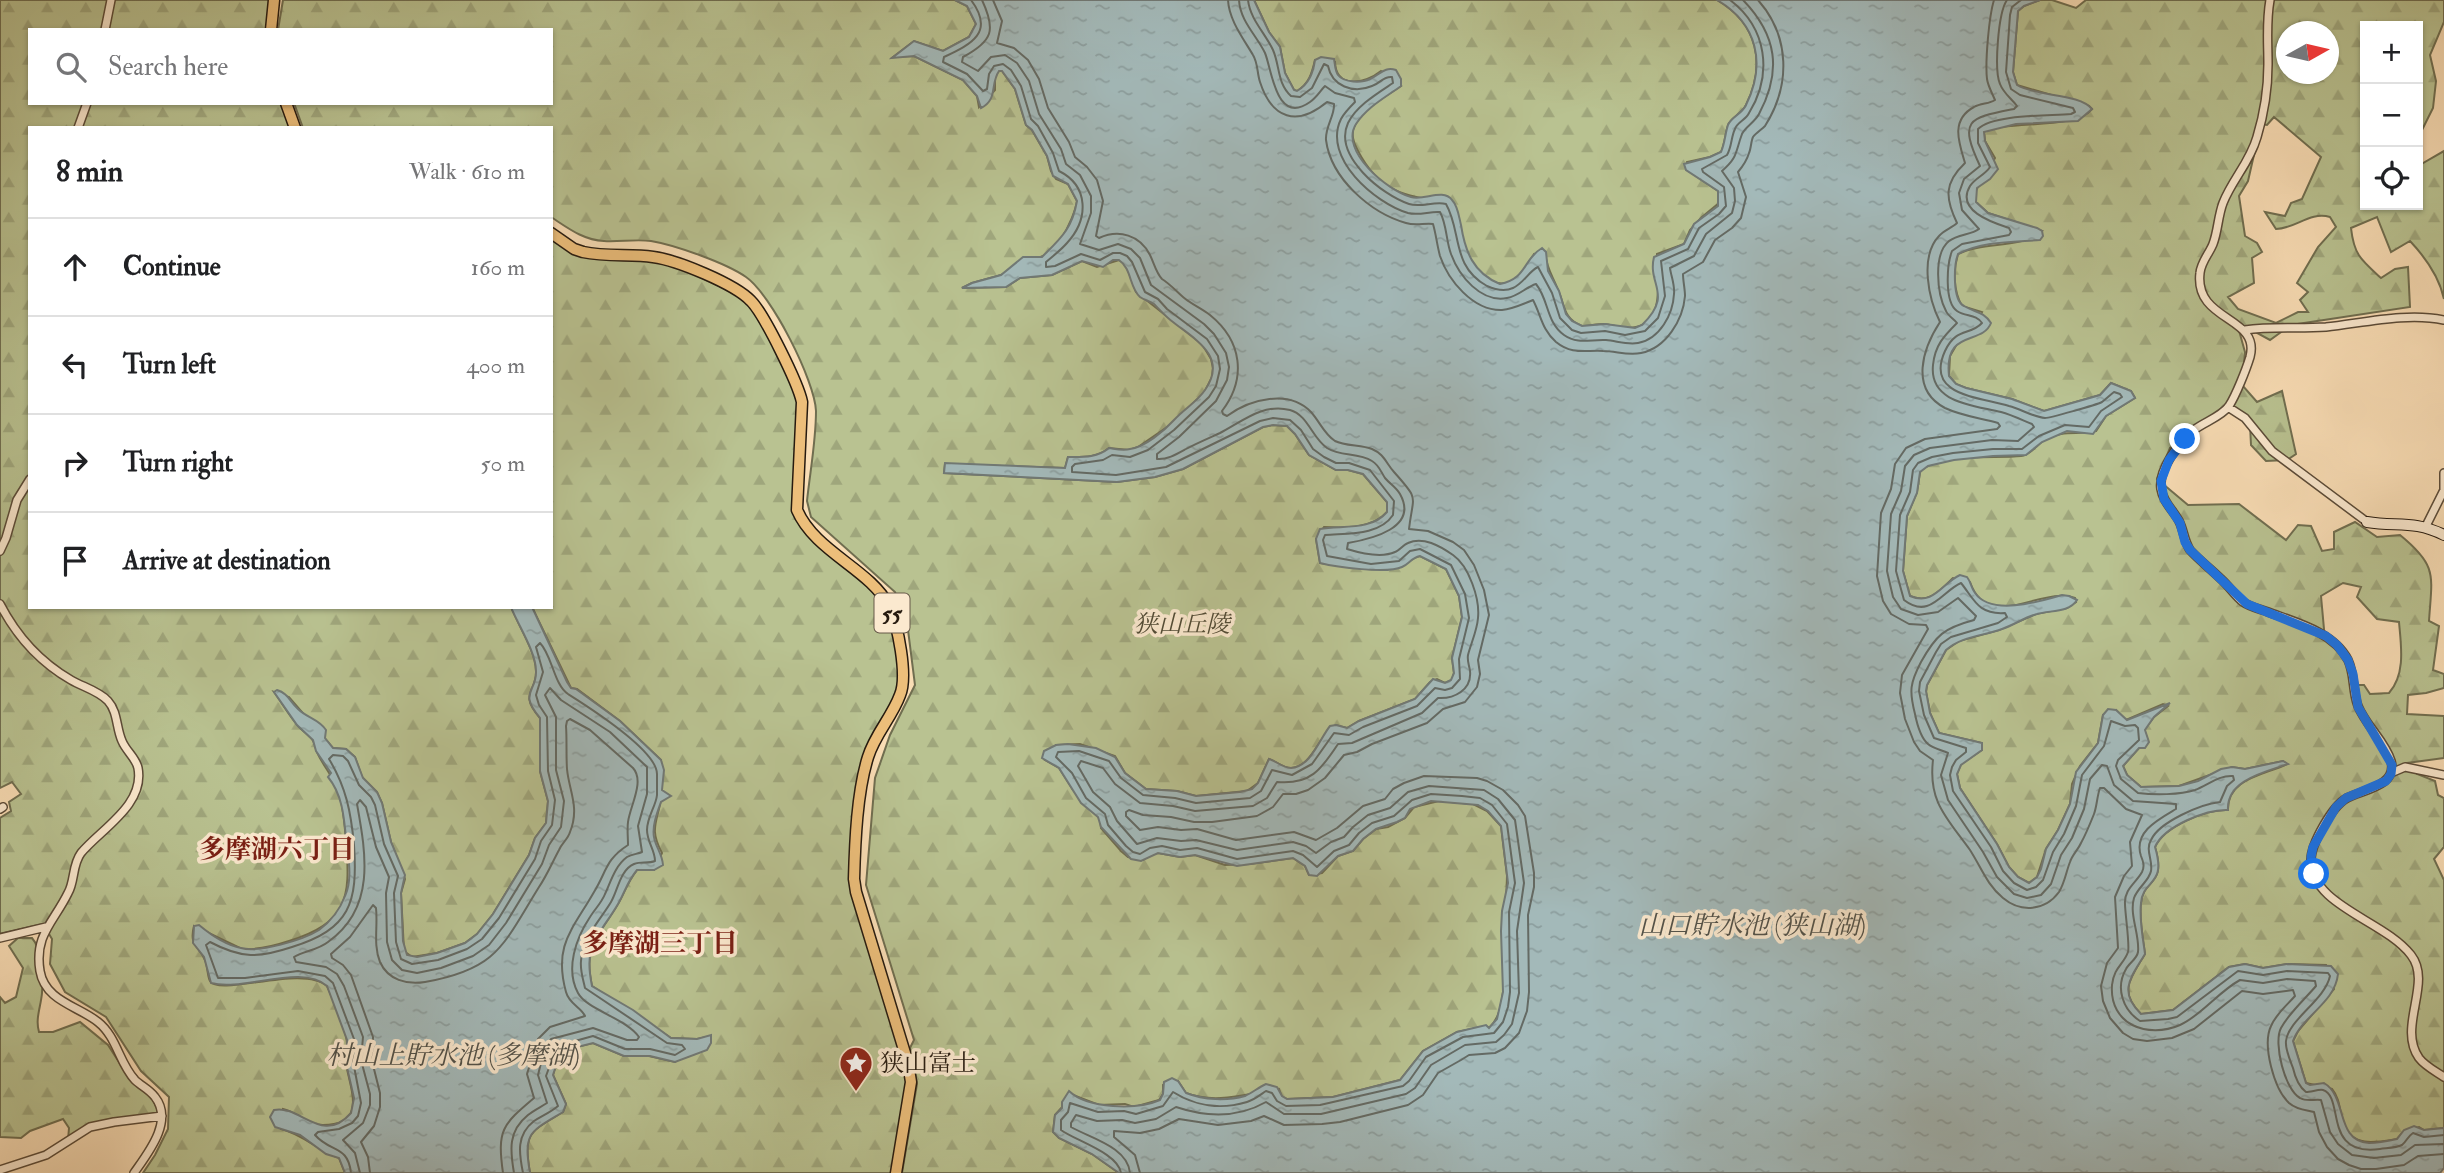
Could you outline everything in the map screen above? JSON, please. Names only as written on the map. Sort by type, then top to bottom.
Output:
[{"type":"main road","points":[[271,28],[274,0]]},
{"type":"main road","points":[[287,105],[294,126]]},
{"type":"main road","name":"55","points":[[553,234],[583,252],[654,257],[669,261],[730,285],[753,303],[797,386],[802,402],[797,510],[815,537],[879,593],[892,614],[902,667],[902,687],[898,701],[874,741],[868,759],[861,792],[854,879],[908,1063],[911,1082],[896,1173]]},
{"type":"street","points":[[105,28],[111,0]]},
{"type":"street","points":[[2270,0],[2267,18],[2268,73],[2261,124],[2252,155],[2224,201],[2214,241],[2200,272],[2202,290],[2212,309],[2245,330],[2251,354],[2228,407],[2192,431],[2169,460],[2161,481],[2164,499],[2180,523],[2190,550],[2242,601],[2326,636],[2345,655],[2353,674],[2358,707],[2390,759],[2391,774]]},
{"type":"street","points":[[79,126],[86,105]]},
{"type":"street","points":[[2245,330],[2327,327],[2420,318],[2444,320]]},
{"type":"street","points":[[2228,407],[2245,418],[2272,452],[2367,522],[2426,526],[2444,535]]},
{"type":"street","points":[[2426,526],[2444,490],[2444,473]]},
{"type":"street","points":[[0,551],[17,500],[28,482]]},
{"type":"street","points":[[0,604],[16,633],[44,661],[66,677],[105,697],[111,704],[121,739],[138,769],[134,797],[79,856],[69,892],[46,927],[41,940],[41,975],[58,999],[98,1022],[106,1030],[135,1080],[157,1099],[162,1116],[161,1125],[134,1173]]},
{"type":"street","points":[[2444,775],[2405,767],[2391,774],[2386,781],[2346,798],[2336,807],[2313,847],[2311,866],[2320,889],[2328,897],[2388,933],[2416,962],[2418,983],[2412,1035],[2414,1047],[2417,1056],[2444,1077]]},
{"type":"street","points":[[0,938],[46,927]]},
{"type":"street","points":[[0,1170],[46,1155],[90,1127],[162,1116]]},
{"type":"green space","points":[[0,0],[274,0],[271,28],[28,28],[28,105],[287,105],[294,126],[28,126],[28,609],[512,609],[535,664],[536,678],[529,698],[540,718],[540,771],[548,801],[546,823],[493,914],[477,934],[465,943],[437,953],[412,957],[404,951],[401,893],[405,879],[377,792],[362,777],[355,757],[346,749],[333,748],[289,697],[274,692],[312,740],[338,790],[346,836],[347,862],[347,879],[341,906],[334,917],[308,934],[260,948],[242,949],[194,926],[193,937],[207,965],[210,981],[217,985],[300,978],[315,980],[327,986],[346,1037],[346,1064],[353,1095],[351,1113],[337,1123],[323,1125],[312,1123],[283,1109],[281,1129],[339,1158],[345,1173],[143,1173],[168,1129],[169,1097],[141,1071],[106,1017],[65,992],[50,964],[52,939],[43,924],[0,934],[0,818],[11,811],[9,802],[21,794],[12,782],[0,788]]},
{"type":"green space","name":"狭山丘陵","points":[[283,0],[955,0],[967,6],[976,24],[969,37],[943,51],[914,41],[893,57],[914,56],[963,80],[977,96],[979,107],[995,90],[995,76],[1002,71],[1015,89],[1026,125],[1032,130],[1047,156],[1051,171],[1056,179],[1068,184],[1077,201],[1067,229],[1047,254],[1030,257],[1001,275],[962,288],[1006,287],[1020,278],[1052,275],[1082,261],[1097,267],[1119,260],[1126,265],[1136,292],[1202,344],[1213,368],[1212,377],[1204,393],[1170,425],[1138,447],[1129,450],[1109,448],[1095,455],[1068,457],[1065,468],[945,464],[944,473],[1117,482],[1155,477],[1183,469],[1263,427],[1287,426],[1309,455],[1336,470],[1363,474],[1387,502],[1387,512],[1374,522],[1358,526],[1324,527],[1316,539],[1320,563],[1385,569],[1399,567],[1420,556],[1446,569],[1459,596],[1462,617],[1452,658],[1452,680],[1445,683],[1437,679],[1430,682],[1415,699],[1347,728],[1336,725],[1299,766],[1288,768],[1269,759],[1258,783],[1247,791],[1196,796],[1177,791],[1146,789],[1125,773],[1115,756],[1080,744],[1056,745],[1045,760],[1059,768],[1073,790],[1100,819],[1101,828],[1121,851],[1128,857],[1143,860],[1158,853],[1180,857],[1195,855],[1225,865],[1293,858],[1305,866],[1309,875],[1322,873],[1338,856],[1353,851],[1376,829],[1388,827],[1405,818],[1414,807],[1439,801],[1473,804],[1487,811],[1501,826],[1507,876],[1503,992],[1495,1021],[1489,1028],[1486,1026],[1457,1032],[1423,1051],[1400,1080],[1333,1097],[1287,1099],[1282,1097],[1279,1089],[1209,1098],[1186,1093],[1178,1081],[1163,1085],[1163,1094],[1159,1100],[1134,1107],[1125,1104],[1099,1105],[1073,1095],[1055,1115],[1053,1132],[1119,1173],[902,1173],[917,1084],[910,1048],[914,1040],[866,885],[875,778],[890,735],[915,685],[907,622],[895,592],[811,517],[807,501],[816,411],[808,380],[790,339],[756,286],[726,266],[661,243],[589,238],[553,218],[553,126],[302,126],[295,105],[553,105],[553,28],[278,28]]},
{"type":"green space","points":[[1254,0],[1717,0],[1731,10],[1742,21],[1754,46],[1756,75],[1744,108],[1728,125],[1721,152],[1687,162],[1687,170],[1718,191],[1719,203],[1690,230],[1684,244],[1657,254],[1658,296],[1652,316],[1646,323],[1632,328],[1604,324],[1582,326],[1576,323],[1566,311],[1548,267],[1545,252],[1534,254],[1520,275],[1505,283],[1497,283],[1483,275],[1472,261],[1463,241],[1454,203],[1411,196],[1387,186],[1367,166],[1355,145],[1353,132],[1359,119],[1401,86],[1381,71],[1367,79],[1352,82],[1340,77],[1335,62],[1315,60],[1307,82],[1297,91],[1294,90],[1285,73],[1280,47],[1269,32]]},
{"type":"green space","points":[[2040,0],[2052,0],[2076,8],[2086,0],[2444,0],[2444,22],[2430,55],[2436,81],[2433,108],[2423,128],[2423,21],[2360,21],[2360,210],[2423,210],[2423,163],[2444,151],[2444,299],[2431,268],[2410,241],[2391,252],[2377,217],[2351,228],[2354,245],[2360,256],[2381,278],[2395,269],[2408,267],[2410,307],[2291,325],[2270,340],[2250,326],[2238,327],[2245,352],[2242,385],[2257,402],[2282,391],[2296,454],[2287,460],[2266,461],[2251,445],[2250,425],[2231,410],[2170,448],[2157,479],[2188,505],[2239,504],[2286,540],[2298,525],[2311,526],[2322,551],[2334,549],[2334,532],[2355,522],[2377,537],[2400,535],[2427,564],[2431,582],[2429,621],[2439,626],[2433,670],[2444,674],[2444,688],[2408,695],[2407,714],[2444,716],[2444,758],[2407,763],[2417,774],[2435,781],[2438,795],[2444,798],[2444,847],[2434,859],[2444,880],[2444,1128],[2424,1130],[2419,1127],[2402,1133],[2397,1139],[2374,1142],[2360,1140],[2353,1137],[2344,1125],[2332,1089],[2306,1083],[2293,1041],[2298,1031],[2334,989],[2326,965],[2287,964],[2263,968],[2245,964],[2229,967],[2173,1010],[2141,1014],[2130,998],[2129,984],[2145,954],[2141,903],[2146,889],[2156,876],[2158,860],[2155,847],[2160,839],[2187,820],[2209,812],[2228,810],[2229,799],[2240,784],[2287,764],[2283,761],[2245,769],[2232,767],[2179,786],[2141,787],[2127,775],[2123,766],[2139,748],[2144,730],[2154,717],[2168,706],[2163,704],[2126,720],[2116,710],[2103,715],[2098,743],[2080,766],[2072,784],[2070,804],[2046,849],[2037,877],[2029,883],[2018,877],[2009,867],[1960,788],[1957,774],[1961,764],[1982,750],[1982,743],[1939,733],[1930,713],[1927,685],[1946,650],[1959,641],[1999,630],[2036,614],[2067,608],[2076,602],[2075,598],[2062,596],[2017,605],[1990,605],[1978,597],[1970,582],[1953,578],[1939,592],[1929,597],[1910,596],[1903,571],[1907,516],[1917,492],[1920,472],[1940,461],[2024,455],[2051,437],[2064,433],[2096,431],[2106,416],[2135,398],[2131,391],[2111,383],[2100,395],[2044,411],[2012,399],[1966,388],[1956,384],[1949,376],[1950,356],[1957,344],[1970,336],[1982,312],[1962,306],[1959,300],[1955,280],[1958,254],[1979,247],[2024,240],[2042,231],[1988,213],[1976,202],[1975,192],[1995,158],[1985,141],[1984,131],[2072,120],[2084,116],[2092,109],[2017,85],[2013,72],[2018,11]],"holes":[[[2274,117],[2321,157],[2302,199],[2291,203],[2285,216],[2265,212],[2276,229],[2316,216],[2330,217],[2336,227],[2318,247],[2297,283],[2308,292],[2300,300],[2308,312],[2298,312],[2276,323],[2238,309],[2228,297],[2254,283],[2252,258],[2262,252],[2257,243],[2245,236],[2239,196],[2248,181],[2261,124],[2267,125]],[[2343,583],[2361,587],[2357,597],[2377,619],[2399,622],[2400,668],[2389,693],[2370,694],[2364,685],[2357,685],[2346,651],[2325,640],[2321,596]]]},
{"type":"green space","points":[[553,234],[574,249],[662,258],[753,303],[797,386],[797,511],[890,608],[902,687],[868,759],[854,879],[908,1063],[896,1173],[530,1173],[528,1149],[532,1135],[536,1129],[563,1112],[566,1104],[553,1075],[560,1051],[593,1043],[624,1056],[649,1056],[675,1062],[711,1036],[697,1039],[671,1038],[592,986],[589,960],[594,942],[637,870],[654,870],[662,853],[655,832],[662,794],[662,770],[661,760],[620,721],[577,689],[571,688],[533,609],[553,609]]},
{"type":"green space","points":[[18,938],[32,938],[40,956],[42,986],[39,1032],[53,1032],[80,1022],[108,1045],[128,1076],[152,1098],[158,1111],[155,1115],[111,1119],[68,1140],[69,1128],[63,1119],[30,1131],[21,1138],[0,1137],[0,997],[5,1003],[16,997],[23,968],[9,946]]},
{"type":"water","name":"山口貯水池 (狭山湖)","points":[[955,0],[1254,0],[1269,32],[1280,47],[1285,73],[1294,90],[1297,91],[1305,85],[1312,74],[1315,60],[1321,57],[1334,59],[1338,75],[1349,81],[1367,80],[1385,70],[1396,70],[1401,86],[1360,118],[1353,135],[1354,146],[1369,168],[1390,187],[1411,197],[1444,195],[1452,200],[1456,205],[1468,252],[1483,274],[1500,284],[1509,281],[1520,273],[1542,248],[1546,252],[1548,271],[1559,291],[1566,314],[1572,321],[1582,326],[1605,324],[1635,328],[1642,325],[1656,305],[1658,297],[1654,257],[1684,244],[1694,224],[1718,206],[1718,191],[1686,170],[1684,164],[1721,152],[1728,125],[1744,108],[1756,75],[1754,46],[1749,33],[1742,21],[1717,0],[2040,0],[2018,11],[2013,72],[2017,85],[2035,92],[2078,100],[2092,109],[2078,121],[2016,124],[1984,132],[1985,141],[1998,169],[1977,188],[1976,202],[1988,213],[2037,228],[2042,231],[2043,236],[2040,240],[1988,244],[1958,254],[1955,274],[1957,297],[1964,306],[1982,314],[1991,323],[1986,330],[1958,344],[1952,351],[1949,376],[1956,384],[1966,388],[2012,399],[2044,411],[2100,395],[2111,383],[2131,391],[2135,398],[2106,416],[2093,434],[2067,431],[2042,442],[2026,455],[1954,460],[1928,466],[1920,472],[1917,493],[1907,516],[1903,571],[1910,596],[1932,596],[1960,575],[1967,577],[1982,600],[1992,604],[2016,605],[2062,595],[2077,600],[2064,609],[2033,615],[2002,629],[1952,645],[1946,650],[1927,685],[1930,713],[1939,733],[1982,743],[1982,750],[1961,765],[1957,774],[1960,788],[2009,867],[2018,877],[2029,883],[2037,877],[2041,869],[2046,849],[2070,804],[2076,772],[2098,743],[2103,715],[2108,709],[2116,710],[2127,720],[2170,703],[2154,717],[2145,730],[2149,742],[2145,748],[2139,748],[2123,766],[2127,775],[2141,787],[2179,786],[2232,767],[2245,769],[2283,761],[2288,764],[2258,774],[2240,784],[2233,791],[2228,810],[2209,812],[2187,820],[2160,839],[2155,847],[2158,860],[2156,876],[2146,889],[2141,903],[2145,954],[2129,984],[2130,998],[2141,1014],[2173,1010],[2229,967],[2245,964],[2263,968],[2287,964],[2331,966],[2338,974],[2336,984],[2325,1001],[2303,1024],[2293,1041],[2306,1083],[2324,1083],[2331,1090],[2346,1127],[2358,1140],[2372,1143],[2397,1139],[2404,1130],[2414,1126],[2424,1130],[2444,1128],[2444,1168],[2440,1173],[1119,1173],[1092,1154],[1059,1138],[1053,1132],[1055,1115],[1062,1108],[1062,1102],[1069,1091],[1088,1101],[1126,1106],[1160,1100],[1164,1082],[1172,1078],[1178,1081],[1186,1093],[1223,1099],[1245,1096],[1266,1084],[1277,1087],[1287,1099],[1333,1097],[1400,1080],[1423,1051],[1457,1032],[1486,1025],[1489,1028],[1497,1019],[1503,992],[1501,931],[1508,883],[1501,826],[1488,811],[1478,805],[1431,801],[1410,809],[1405,818],[1376,829],[1353,851],[1338,856],[1317,876],[1309,875],[1305,866],[1293,858],[1237,866],[1195,855],[1180,857],[1158,853],[1141,861],[1131,859],[1101,827],[1098,817],[1081,803],[1059,768],[1042,758],[1044,751],[1056,745],[1096,748],[1115,757],[1125,773],[1146,789],[1177,791],[1196,796],[1252,789],[1258,783],[1269,759],[1288,768],[1298,766],[1314,751],[1330,726],[1347,728],[1415,699],[1433,679],[1445,683],[1451,680],[1454,673],[1452,658],[1462,617],[1459,596],[1446,569],[1420,556],[1402,567],[1385,570],[1320,563],[1316,539],[1320,529],[1373,522],[1387,512],[1387,502],[1363,474],[1336,470],[1309,455],[1287,426],[1263,427],[1183,469],[1155,477],[1117,482],[944,473],[945,463],[1065,468],[1068,457],[1095,455],[1109,448],[1136,448],[1160,433],[1198,398],[1211,378],[1213,368],[1206,350],[1199,343],[1154,304],[1136,293],[1126,268],[1119,260],[1113,260],[1103,267],[1082,261],[1052,275],[1020,278],[1006,287],[962,288],[1001,275],[1023,257],[1042,257],[1069,226],[1077,201],[1068,184],[1053,176],[1047,156],[1032,130],[1026,125],[1015,89],[1002,71],[996,76],[990,101],[981,108],[977,96],[963,80],[914,56],[892,58],[914,41],[943,51],[969,37],[976,24],[967,6]]},
{"type":"water","name":"村山上貯水池 (多摩湖)","points":[[512,609],[533,609],[571,688],[620,721],[661,760],[664,770],[662,790],[671,796],[661,802],[654,828],[655,841],[663,865],[654,870],[637,870],[594,942],[589,960],[592,986],[633,1010],[671,1038],[697,1039],[711,1035],[711,1043],[707,1050],[675,1062],[650,1056],[624,1056],[593,1043],[561,1051],[553,1075],[566,1104],[563,1112],[531,1135],[528,1149],[530,1173],[345,1173],[339,1158],[326,1154],[300,1135],[275,1127],[270,1117],[274,1110],[284,1110],[311,1122],[330,1126],[351,1113],[354,1098],[346,1063],[347,1040],[327,986],[303,977],[224,985],[211,983],[204,957],[193,943],[194,926],[199,925],[229,945],[249,949],[281,945],[303,938],[319,930],[331,919],[343,901],[347,889],[349,867],[342,806],[328,777],[331,773],[316,751],[313,740],[297,725],[274,692],[281,691],[302,712],[323,726],[326,730],[325,738],[333,748],[346,749],[355,757],[363,778],[377,792],[391,842],[405,875],[401,893],[403,941],[407,955],[417,957],[465,943],[477,934],[493,914],[546,823],[548,801],[540,771],[540,718],[529,697],[536,678],[530,647]]},
{"type":"place","name":"狭山富士","points":[[856,1093]]},
{"type":"district","name":"多摩湖六丁目","points":[[277,849]]},
{"type":"district","name":"多摩湖三丁目","points":[[660,943]]},
{"type":"route","points":[[2185,439],[2169,460],[2161,481],[2161,491],[2180,523],[2190,550],[2242,601],[2326,636],[2337,645],[2351,667],[2356,700],[2365,721],[2392,765],[2391,774],[2386,781],[2346,798],[2336,807],[2313,847],[2311,866],[2314,874]]}]
